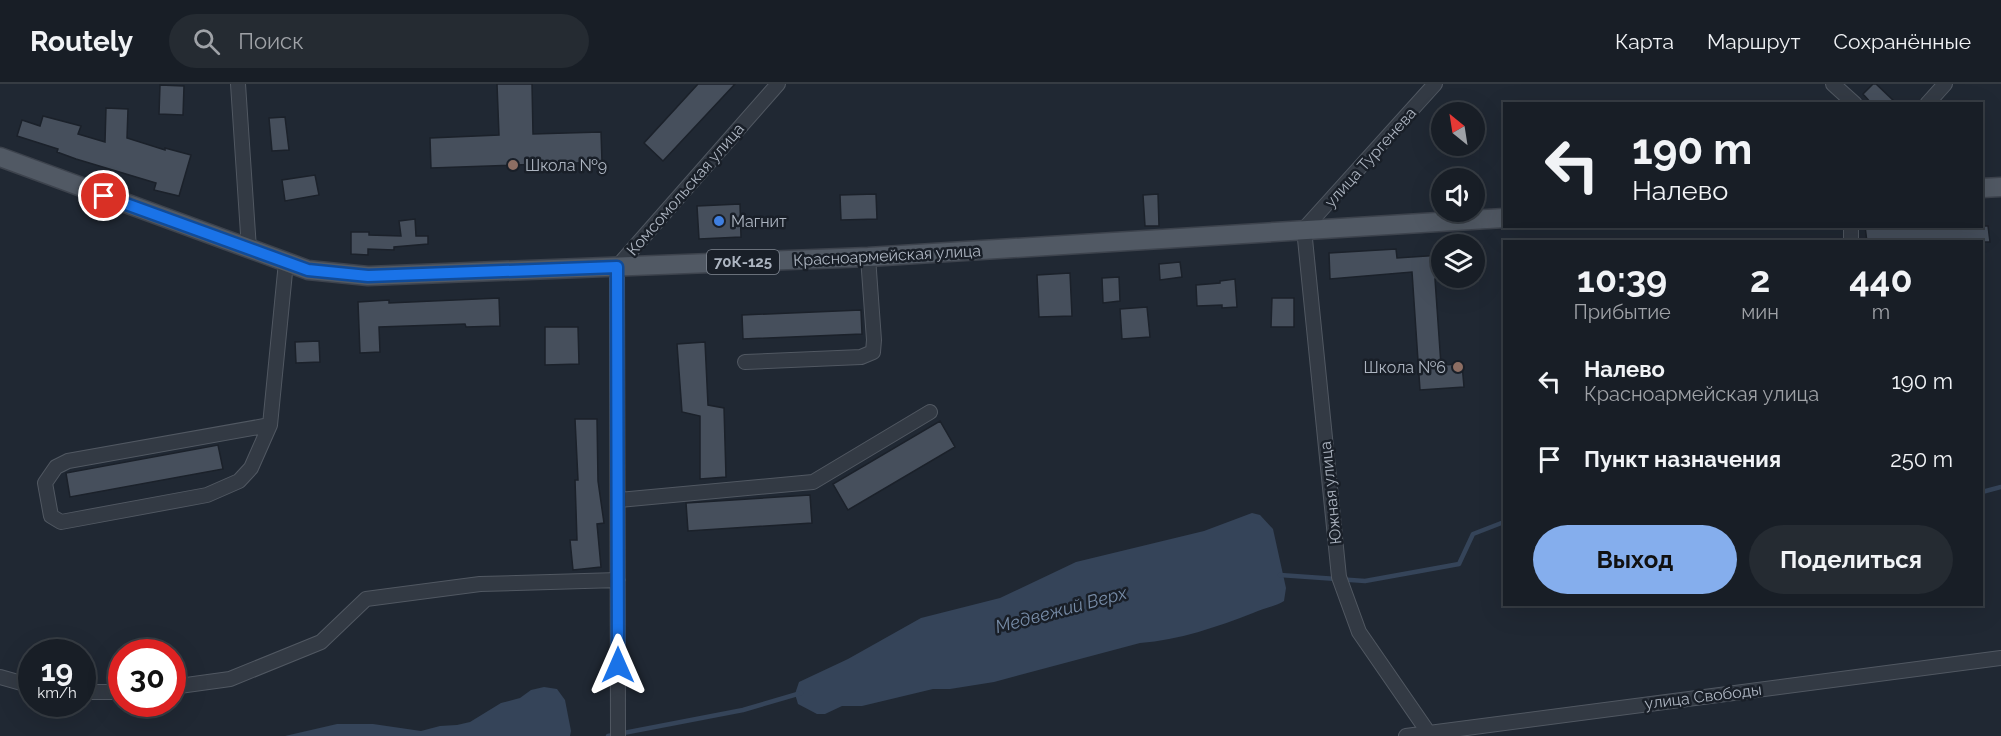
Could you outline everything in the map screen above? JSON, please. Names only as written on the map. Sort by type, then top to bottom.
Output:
[{"type":"main road","name":"Красноармейская улица","points":[[0,158],[308,270],[368,276],[868,257],[1503,218]]},
{"type":"main road","points":[[1983,188],[2001,187]]},
{"type":"street","points":[[238,84],[249,249]]},
{"type":"street","name":"Комсомольская улица","points":[[618,732],[617,267],[778,84]]},
{"type":"street","name":"улица Тургенева","points":[[1304,229],[1435,84]]},
{"type":"street","points":[[1833,84],[1853,102]]},
{"type":"street","points":[[1929,102],[1945,84]]},
{"type":"street","name":"Южная улица","points":[[1304,229],[1340,577],[1359,632],[1428,732]]},
{"type":"street","points":[[745,362],[861,357],[873,352],[868,257]]},
{"type":"street","points":[[270,426],[68,461],[56,467],[45,483],[51,516],[62,522],[207,495],[239,481],[251,468],[270,426],[286,262]]},
{"type":"street","points":[[619,500],[813,482],[930,412]]},
{"type":"street","points":[[186,685],[230,679],[321,642],[366,599],[480,584],[618,580]]},
{"type":"street","name":"улица Свободы","points":[[1406,736],[2001,658]]},
{"type":"street","points":[[0,677],[18,682]]},
{"type":"water","points":[[1252,513],[1260,515],[1273,529],[1286,588],[1284,601],[1276,605],[1198,632],[1140,643],[994,682],[950,689],[933,689],[862,706],[842,706],[825,714],[817,714],[798,704],[795,694],[799,682],[848,659],[921,618],[1000,598],[1076,562],[1204,531]]},
{"type":"water","points":[[544,687],[557,689],[565,700],[570,736],[285,736],[337,724],[373,724],[421,731],[440,726],[457,725],[470,722],[501,703],[520,698],[531,690]]},
{"type":"building","points":[[497,84],[532,84],[533,134],[601,132],[602,162],[431,168],[430,138],[499,135]]},
{"type":"building","points":[[698,84],[735,84],[663,161],[644,143]]},
{"type":"building","points":[[1873,84],[1876,84],[1895,102],[1870,102],[1863,94]]},
{"type":"building","points":[[160,85],[184,86],[183,115],[159,114]]},
{"type":"building","points":[[106,108],[128,109],[127,138],[165,150],[165,148],[191,155],[179,196],[154,190],[156,183],[76,159],[57,152],[58,149],[17,136],[22,120],[40,126],[43,116],[81,126],[78,134],[105,142]]},
{"type":"building","points":[[285,117],[289,150],[272,151],[269,118]]},
{"type":"building","points":[[315,175],[319,195],[285,201],[282,180]]},
{"type":"building","points":[[876,194],[877,219],[841,220],[840,195]]},
{"type":"building","points":[[1158,194],[1159,226],[1145,226],[1143,195]]},
{"type":"building","name":"Магнит","points":[[740,204],[741,237],[699,239],[697,206]]},
{"type":"building","points":[[415,219],[416,236],[428,236],[428,244],[394,247],[394,250],[368,249],[368,255],[351,254],[351,232],[401,236],[399,221]]},
{"type":"building","points":[[1983,226],[1988,226],[1990,242],[1983,242],[1983,240],[1867,240],[1865,228],[1983,228]]},
{"type":"building","points":[[1396,249],[1397,258],[1431,256],[1431,288],[1436,288],[1441,365],[1462,364],[1464,387],[1420,390],[1412,272],[1330,279],[1329,253]]},
{"type":"building","points":[[1180,262],[1182,277],[1160,280],[1159,264]]},
{"type":"building","points":[[1070,273],[1072,316],[1039,317],[1037,275]]},
{"type":"building","points":[[1119,277],[1120,301],[1103,303],[1102,278]]},
{"type":"building","points":[[1235,279],[1237,307],[1197,306],[1196,285]]},
{"type":"building","points":[[499,298],[500,326],[466,327],[465,324],[379,327],[380,352],[360,353],[358,302],[389,300],[389,303]]},
{"type":"building","points":[[1272,298],[1294,298],[1294,327],[1271,327]]},
{"type":"building","points":[[1147,307],[1150,337],[1122,339],[1120,309]]},
{"type":"building","points":[[861,310],[862,334],[743,339],[742,315]]},
{"type":"building","points":[[545,327],[578,327],[579,364],[545,365]]},
{"type":"building","points":[[319,341],[320,362],[296,363],[295,342]]},
{"type":"building","points":[[705,342],[708,405],[724,408],[726,477],[700,479],[700,416],[682,412],[677,344]]},
{"type":"building","points":[[575,419],[597,419],[598,481],[604,523],[597,524],[601,567],[573,570],[570,540],[577,540],[575,480],[578,480]]},
{"type":"building","points":[[940,421],[955,447],[848,510],[833,484]]},
{"type":"building","points":[[218,445],[223,469],[70,497],[66,473]]},
{"type":"building","points":[[810,495],[812,523],[688,531],[686,503]]},
{"type":"waterway","name":"Медвежий Верх","points":[[1983,492],[2001,487]]},
{"type":"waterway","name":"Медвежий Верх","points":[[1280,575],[1365,581],[1459,564],[1473,534],[1503,522]]},
{"type":"waterway","name":"Медвежий Верх","points":[[608,736],[743,710],[801,693]]},
{"type":"place","name":"Школа №9","points":[[513,165]]},
{"type":"place","name":"Магнит","points":[[719,221]]},
{"type":"place","name":"Школа №6","points":[[1458,367]]},
{"type":"route","points":[[104,196],[308,270],[368,276],[617,267],[618,665]]}]
